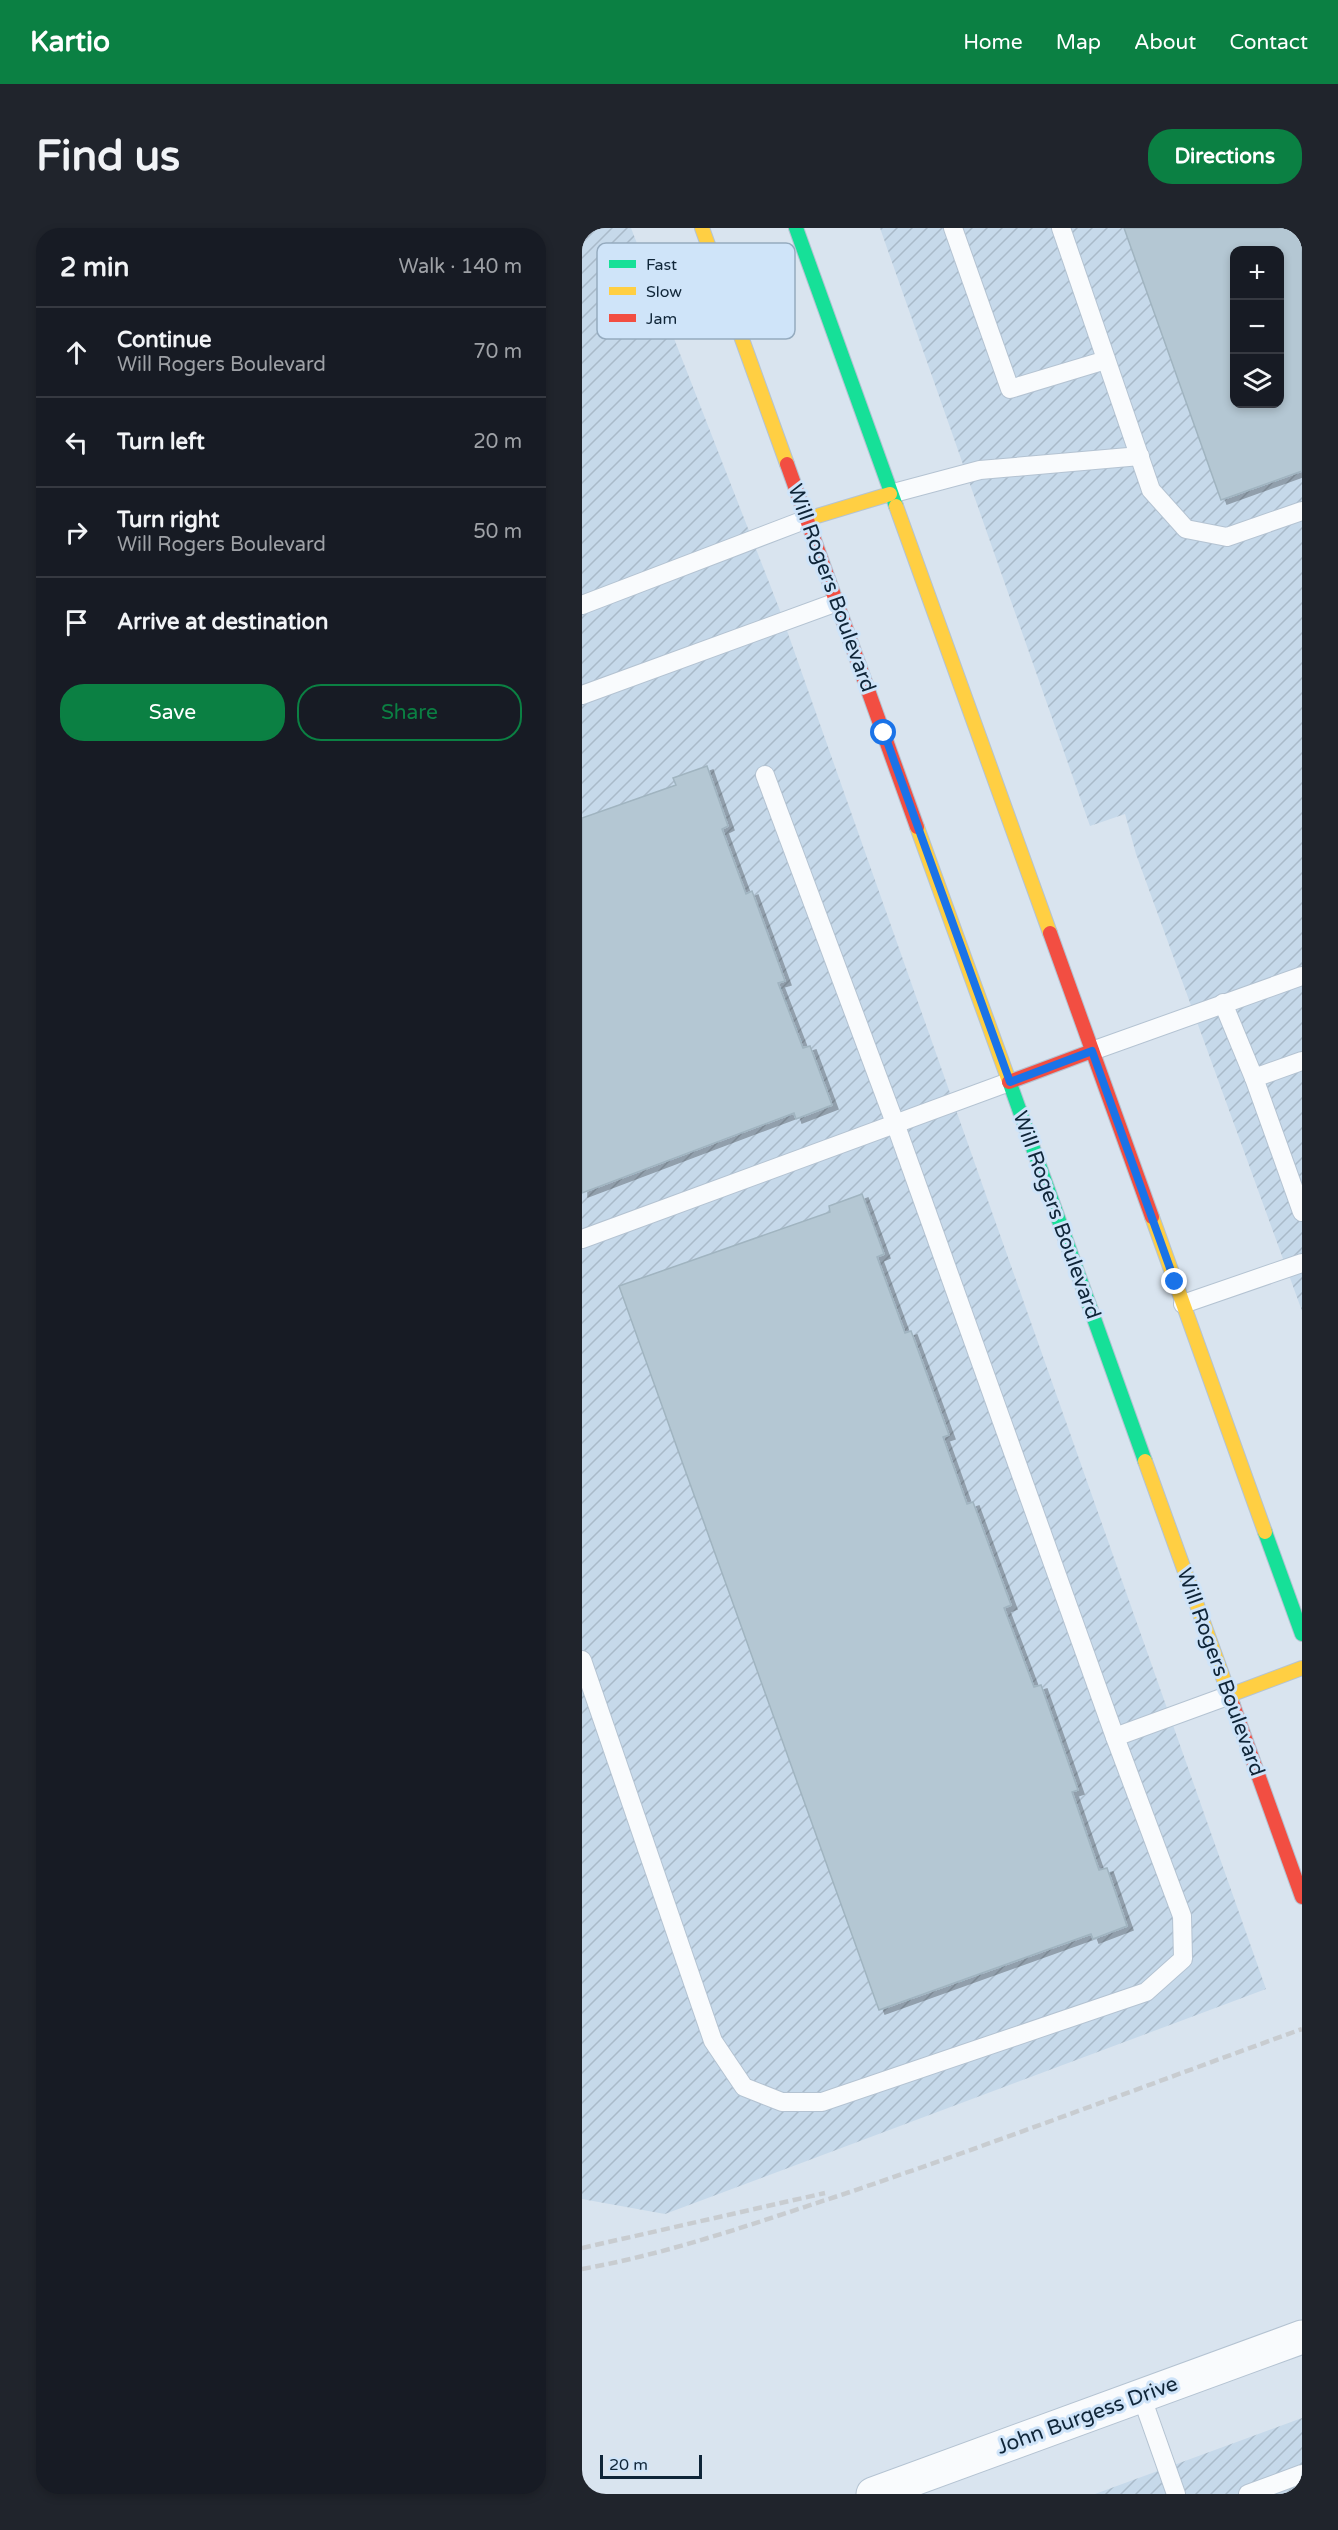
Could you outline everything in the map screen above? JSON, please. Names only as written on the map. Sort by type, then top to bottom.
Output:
[{"type":"main road","name":"Will Rogers Boulevard","points":[[702,228],[707,243]]},
{"type":"main road","points":[[796,228],[1302,1634]]},
{"type":"main road","name":"Will Rogers Boulevard","points":[[742,339],[1302,1897]]},
{"type":"main road","points":[[807,519],[890,494]]},
{"type":"main road","points":[[1010,1082],[1092,1051]]},
{"type":"main road","points":[[1230,1695],[1302,1668]]},
{"type":"street","name":"John Burgess Drive","points":[[873,2494],[1302,2337]]},
{"type":"lane","points":[[953,228],[1010,389],[1106,360]]},
{"type":"lane","points":[[1061,228],[1151,490],[1186,529],[1227,537],[1302,511]]},
{"type":"lane","points":[[890,494],[980,470],[1140,456]]},
{"type":"lane","points":[[582,605],[807,519]]},
{"type":"lane","points":[[582,695],[837,602]]},
{"type":"lane","points":[[582,1660],[713,2041],[744,2087],[782,2102],[822,2102],[1146,1992],[1183,1959],[1182,1916],[1115,1737],[895,1123],[765,775]]},
{"type":"lane","points":[[1092,1051],[1302,975]]},
{"type":"lane","points":[[1223,1003],[1254,1078],[1302,1212]]},
{"type":"lane","points":[[1254,1078],[1302,1061]]},
{"type":"lane","points":[[582,1239],[1010,1082]]},
{"type":"lane","points":[[1183,1304],[1302,1263]]},
{"type":"lane","points":[[1115,1737],[1230,1695]]},
{"type":"lane","points":[[1141,2395],[1176,2494]]},
{"type":"lane","points":[[1248,2494],[1302,2474]]},
{"type":"shaded area","points":[[582,228],[631,228],[637,243],[597,243],[597,339],[674,339],[779,608],[1266,1989],[665,2214],[582,2199]]},
{"type":"shaded area","points":[[880,228],[1302,228],[1302,1311],[1136,854],[1125,814],[1090,826]]},
{"type":"shaded area","points":[[1302,2418],[1302,2494],[1095,2494]]},
{"type":"building","points":[[1124,228],[1302,228],[1302,471],[1221,500]]},
{"type":"building","points":[[707,766],[728,826],[722,829],[746,894],[752,891],[785,981],[778,983],[803,1048],[810,1046],[832,1105],[796,1119],[794,1113],[582,1193],[582,818],[676,785],[673,778]]},
{"type":"building","points":[[862,1194],[884,1254],[877,1257],[905,1333],[911,1331],[949,1435],[943,1437],[967,1504],[973,1502],[1011,1605],[1004,1608],[1034,1687],[1041,1685],[1078,1790],[1072,1792],[1099,1870],[1107,1868],[1127,1926],[1093,1939],[1091,1934],[879,2010],[619,1286],[830,1212],[829,1206]]},
{"type":"railway","points":[[582,2269],[682,2246],[844,2194],[1302,2029]]},
{"type":"railway","points":[[582,2248],[825,2193]]},
{"type":"traffic: fast","points":[[796,228],[896,506]]},
{"type":"traffic: fast","points":[[1009,1081],[1145,1461]]},
{"type":"traffic: fast","points":[[1265,1532],[1302,1634]]},
{"type":"traffic: slow","points":[[702,228],[707,243]]},
{"type":"traffic: slow","points":[[742,339],[787,464]]},
{"type":"traffic: slow","points":[[807,519],[890,494]]},
{"type":"traffic: slow","points":[[896,506],[1050,933]]},
{"type":"traffic: slow","points":[[917,827],[1009,1081]]},
{"type":"traffic: slow","points":[[1152,1217],[1265,1532]]},
{"type":"traffic: slow","points":[[1145,1461],[1233,1705]]},
{"type":"traffic: slow","points":[[1230,1695],[1302,1668]]},
{"type":"traffic: jam","points":[[787,464],[917,827]]},
{"type":"traffic: jam","points":[[1050,933],[1152,1217]]},
{"type":"traffic: jam","points":[[1009,1082],[1092,1051]]},
{"type":"traffic: jam","points":[[1233,1705],[1302,1897]]},
{"type":"route","points":[[884,733],[1010,1082],[1092,1051],[1175,1282]]}]
